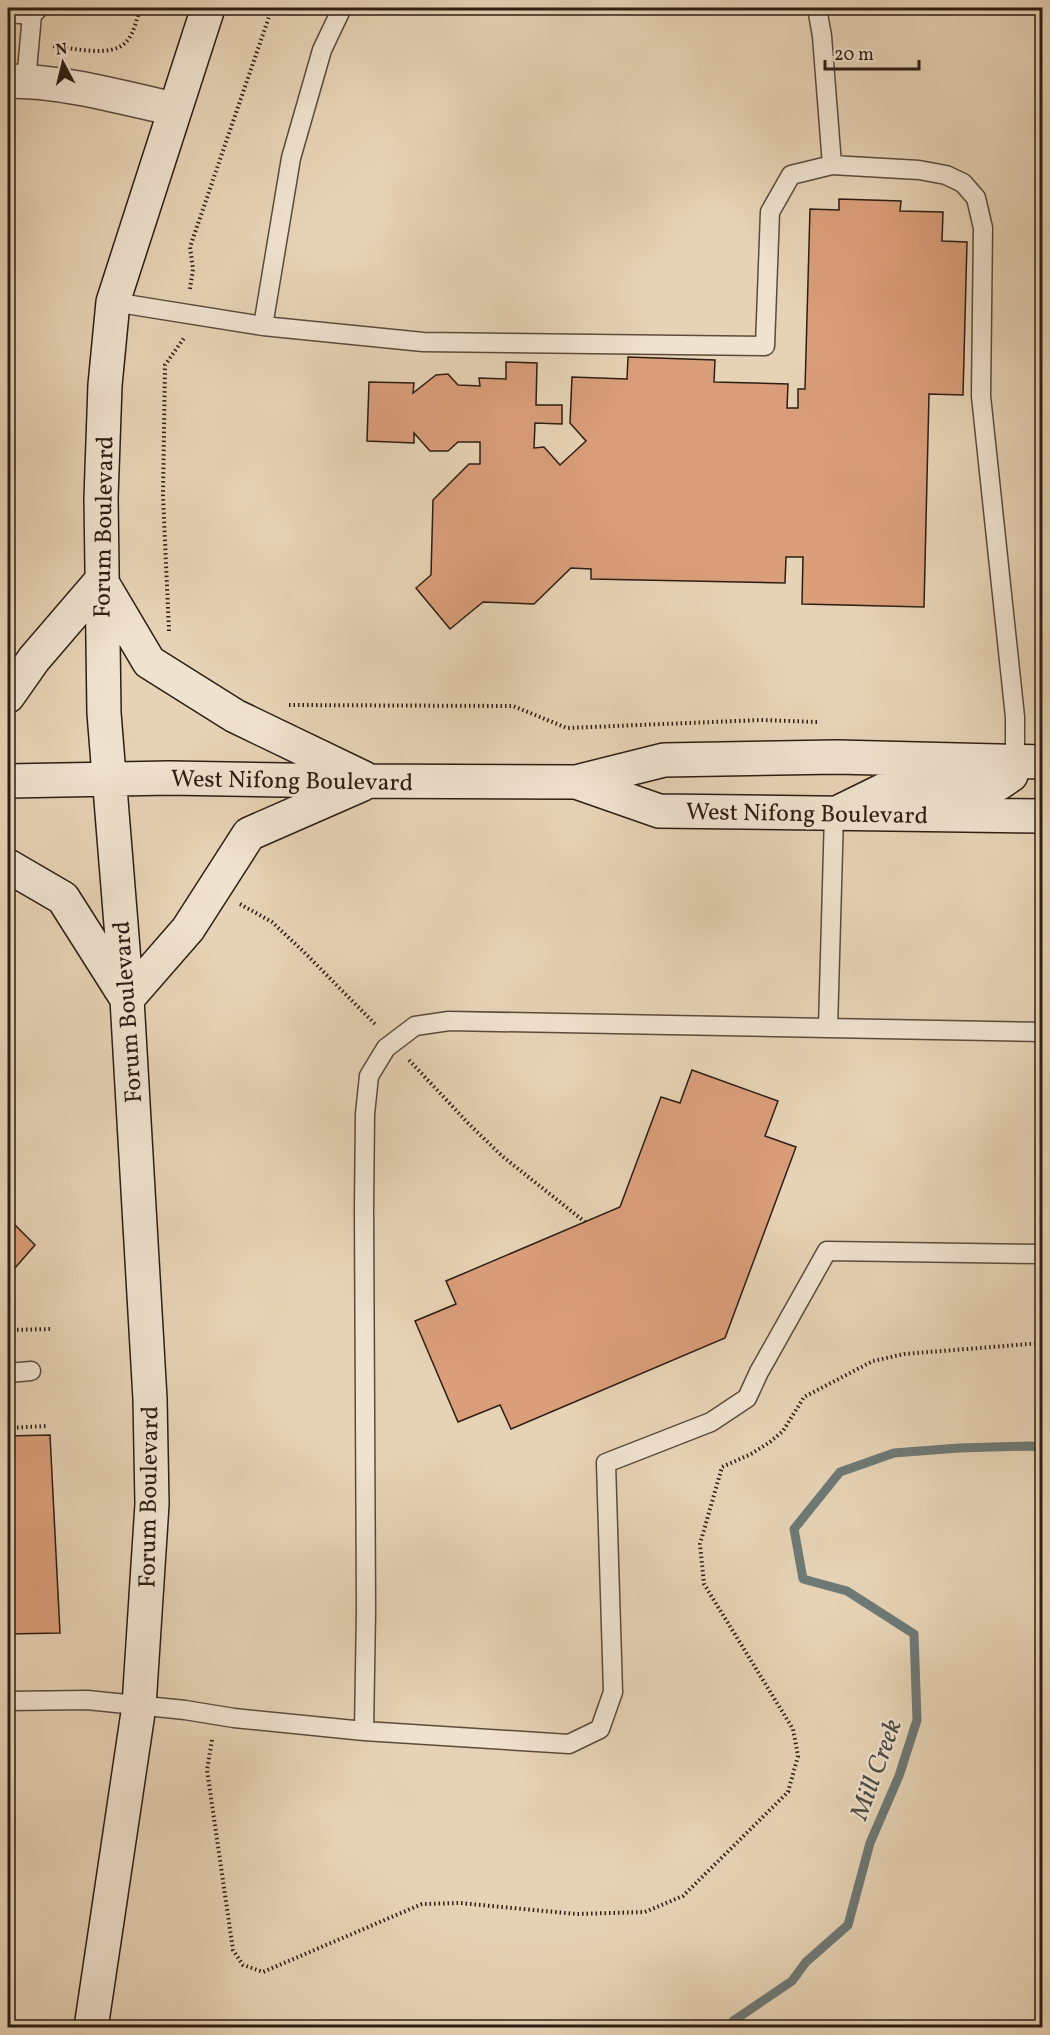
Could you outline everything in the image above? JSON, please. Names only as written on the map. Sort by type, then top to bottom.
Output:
[{"type":"main road","name":"Forum Boulevard","points":[[91,2028],[140,1706],[152,1492],[150,1399],[127,999],[104,713],[100,581],[105,386],[113,302],[208,8]]},
{"type":"main road","points":[[16,81],[104,93],[174,109]]},
{"type":"main road","points":[[8,696],[34,659],[100,581],[149,662],[235,716],[371,781]]},
{"type":"main road","name":"West Nifong Boulevard","points":[[8,781],[109,778],[576,782],[664,760],[837,757],[1029,762]]},
{"type":"main road","points":[[834,814],[892,786],[998,784],[1029,762]]},
{"type":"main road","points":[[8,866],[63,898],[127,999],[188,929],[249,834],[371,781]]},
{"type":"main road","name":"West Nifong Boulevard","points":[[576,782],[659,811],[1042,816]]},
{"type":"lane","points":[[264,326],[291,158],[322,50],[342,8]]},
{"type":"lane","points":[[817,8],[822,36],[832,165]]},
{"type":"lane","points":[[8,13],[36,11],[29,44],[16,81]]},
{"type":"lane","points":[[113,302],[264,326],[423,342],[765,346],[770,212],[791,175],[832,165],[919,170],[946,175],[963,183],[976,198],[983,228],[981,396],[1015,717],[1029,762]]},
{"type":"lane","points":[[828,1028],[834,814]]},
{"type":"lane","points":[[364,1731],[366,1610],[365,1114],[369,1076],[386,1048],[415,1026],[449,1021],[1042,1032]]},
{"type":"lane","points":[[8,1701],[87,1700],[364,1731],[569,1744],[600,1729],[613,1692],[606,1462],[711,1422],[747,1398],[759,1372],[827,1251],[1042,1254]]},
{"type":"lane","points":[[8,1373],[31,1371]]},
{"type":"path","points":[[29,44],[100,51],[118,48],[130,37],[140,8]]},
{"type":"path","points":[[169,634],[163,496],[165,365],[184,338],[193,269],[190,247],[272,8]]},
{"type":"path","points":[[281,705],[513,706],[567,728],[761,720],[818,722]]},
{"type":"path","points":[[8,1330],[51,1329]]},
{"type":"path","points":[[8,1428],[47,1426]]},
{"type":"building","points":[[839,199],[901,201],[900,211],[943,212],[942,241],[967,242],[963,395],[929,394],[924,607],[802,604],[803,557],[786,557],[785,583],[591,579],[591,569],[571,568],[534,604],[483,602],[450,629],[416,588],[431,575],[433,500],[469,464],[480,464],[480,442],[458,442],[448,451],[430,451],[414,433],[414,443],[367,441],[369,382],[414,383],[413,393],[436,375],[448,374],[458,385],[480,386],[479,378],[506,379],[506,362],[537,363],[536,405],[562,405],[562,424],[535,423],[534,448],[544,447],[560,465],[586,441],[570,423],[572,377],[627,379],[628,357],[715,360],[714,382],[788,384],[787,408],[798,408],[798,389],[805,389],[810,209],[839,210]]},
{"type":"building","points":[[692,1070],[778,1101],[765,1136],[796,1147],[725,1338],[511,1429],[500,1405],[458,1422],[415,1321],[456,1304],[446,1281],[620,1207],[661,1097],[680,1103]]},
{"type":"building","points":[[8,1218],[35,1245],[8,1276]]},
{"type":"building","points":[[50,1435],[60,1633],[8,1634],[8,1436]]},
{"type":"waterway","name":"Mill Creek","points":[[729,2028],[733,2021],[792,1981],[806,1962],[848,1925],[870,1843],[899,1776],[917,1720],[914,1634],[847,1591],[803,1579],[794,1529],[840,1472],[894,1453],[959,1448],[1031,1446],[1042,1448]]}]
